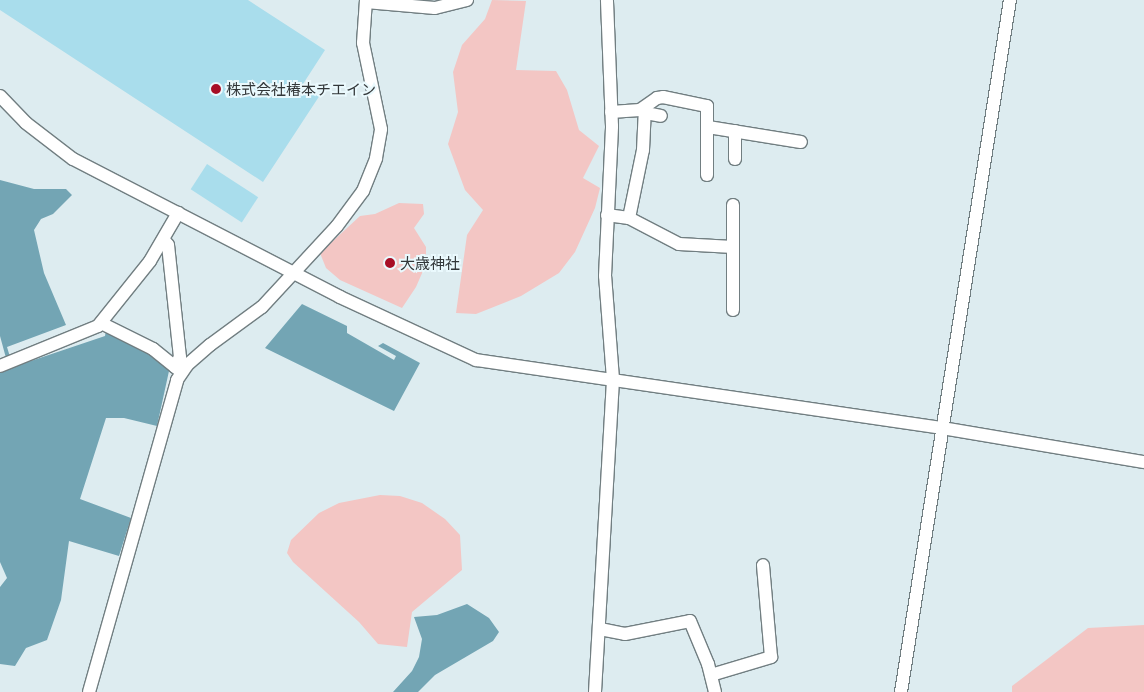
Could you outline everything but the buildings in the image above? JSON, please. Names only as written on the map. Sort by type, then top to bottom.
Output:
[{"type":"street","points":[[178,370],[262,307],[337,226],[363,191],[376,158],[381,129],[364,43],[366,1],[435,8],[467,0]]},
{"type":"street","points":[[595,692],[613,379],[605,276],[611,112],[607,0]]},
{"type":"street","points":[[901,692],[1010,0]]},
{"type":"street","points":[[0,96],[26,123],[73,160],[292,273],[476,360],[942,428],[1144,462]]},
{"type":"street","points":[[629,218],[644,150],[645,111],[657,98],[702,103],[707,106],[707,175]]},
{"type":"street","points":[[611,112],[645,111],[661,116]]},
{"type":"street","points":[[708,127],[801,142]]},
{"type":"street","points":[[735,131],[735,159]]},
{"type":"street","points":[[733,204],[733,310]]},
{"type":"street","points":[[0,366],[89,331],[101,323],[164,240],[178,213]]},
{"type":"street","points":[[607,215],[629,218],[679,244],[733,246]]},
{"type":"street","points":[[89,692],[111,619],[180,358],[168,245],[164,240]]},
{"type":"street","points":[[101,323],[153,350],[178,370]]},
{"type":"street","points":[[711,675],[771,657],[763,565]]},
{"type":"street","points":[[600,629],[625,634],[690,621],[711,675],[715,692]]},
{"type":"shaded area","points":[[492,0],[526,1],[516,70],[556,71],[567,90],[579,130],[599,146],[583,178],[600,188],[595,208],[575,252],[559,273],[521,296],[476,314],[456,313],[467,235],[483,210],[465,190],[448,144],[458,112],[453,72],[462,45],[485,19]]},
{"type":"shaded area","points":[[399,203],[423,204],[424,214],[414,228],[426,247],[426,264],[416,287],[402,308],[340,280],[326,268],[320,253],[360,216],[375,214]]},
{"type":"shaded area","points":[[380,495],[400,496],[422,503],[445,519],[460,535],[462,570],[412,612],[407,647],[378,644],[359,622],[293,562],[287,553],[291,540],[319,513],[339,503]]},
{"type":"shaded area","points":[[1144,625],[1144,692],[1012,692],[1012,686],[1088,628]]},
{"type":"water","points":[[0,180],[34,189],[66,189],[72,195],[53,214],[41,219],[34,230],[44,273],[66,325],[7,347],[13,367],[105,336],[106,330],[135,344],[167,365],[169,371],[157,426],[124,418],[106,418],[80,499],[131,518],[119,556],[69,541],[61,600],[47,640],[26,648],[15,666],[0,664],[0,587],[7,578],[0,562],[0,373],[9,369],[0,336]]},
{"type":"water","points":[[302,304],[347,326],[347,333],[394,360],[396,356],[378,346],[383,343],[420,363],[394,411],[265,348]]},
{"type":"water","points":[[467,604],[489,618],[499,632],[493,641],[435,675],[418,692],[393,692],[412,671],[419,657],[422,639],[414,617],[437,615]]},
{"type":"place","name":"株式会社椿本チエイン","points":[[216,89]]},
{"type":"place","name":"大歳神社","points":[[390,263]]}]
